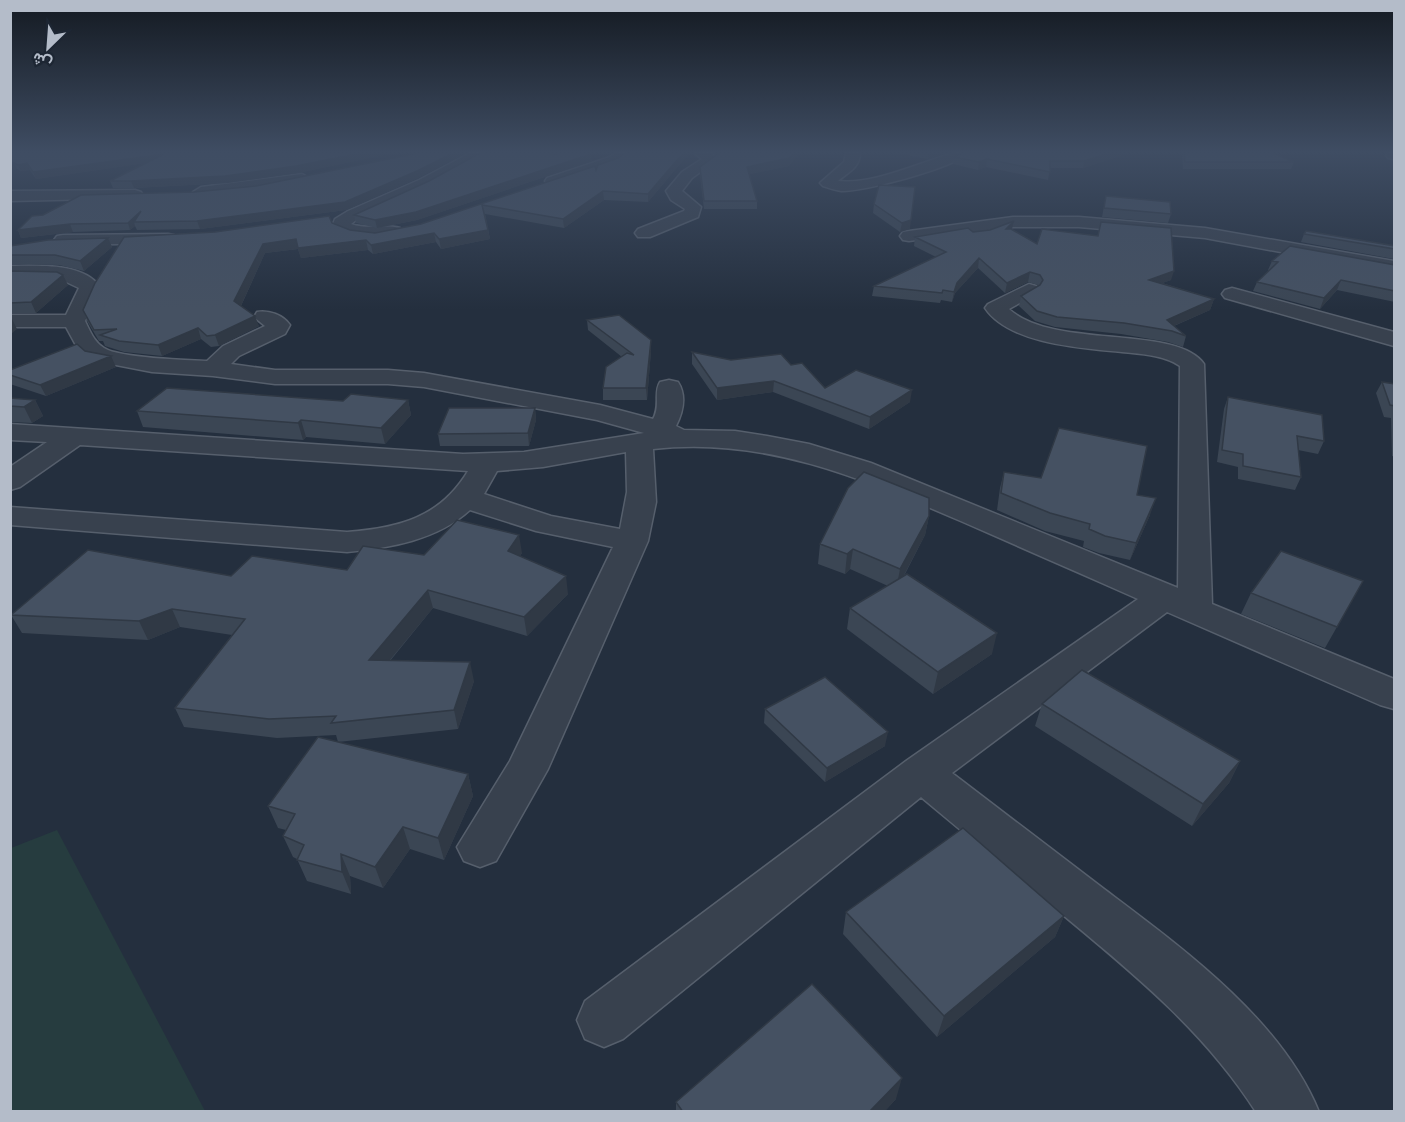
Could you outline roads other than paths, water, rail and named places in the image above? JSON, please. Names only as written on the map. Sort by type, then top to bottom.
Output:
[{"type":"street","points":[[375,205],[351,216],[341,223],[341,226],[359,233],[377,235],[412,228]]},
{"type":"street","points":[[644,233],[693,213],[693,207],[690,205]]},
{"type":"street","points":[[323,219],[351,216]]},
{"type":"street","points":[[909,237],[1013,222],[1079,222],[1205,233],[1395,267]]},
{"type":"street","points":[[44,241],[190,237]]},
{"type":"street","points":[[10,272],[66,275],[85,282],[90,287],[89,294],[74,321]]},
{"type":"street","points":[[1029,290],[995,308],[1010,323],[1024,328],[1161,351],[1187,359],[1192,364],[1180,603]]},
{"type":"street","points":[[1232,294],[1395,339]]},
{"type":"street","points":[[213,369],[231,351],[277,329],[279,325],[265,317]]},
{"type":"street","points":[[10,321],[74,321]]},
{"type":"street","points":[[74,321],[86,344],[98,355],[152,365],[213,369],[275,377],[388,377],[424,380],[600,413],[662,436]]},
{"type":"street","points":[[480,847],[527,769],[632,541],[644,491],[671,410],[669,387]]},
{"type":"street","points":[[10,432],[405,460],[488,463],[525,460],[662,436],[728,437],[760,442],[854,465],[1395,696]]},
{"type":"street","points":[[10,481],[74,436]]},
{"type":"street","points":[[10,516],[347,542],[375,540],[421,526],[452,509],[466,498],[488,463]]},
{"type":"street","points":[[466,498],[535,523],[632,541]]},
{"type":"street","points":[[604,1020],[921,773],[1180,603]]},
{"type":"street","points":[[921,773],[1168,969],[1223,1023],[1263,1071],[1290,1112]]}]
